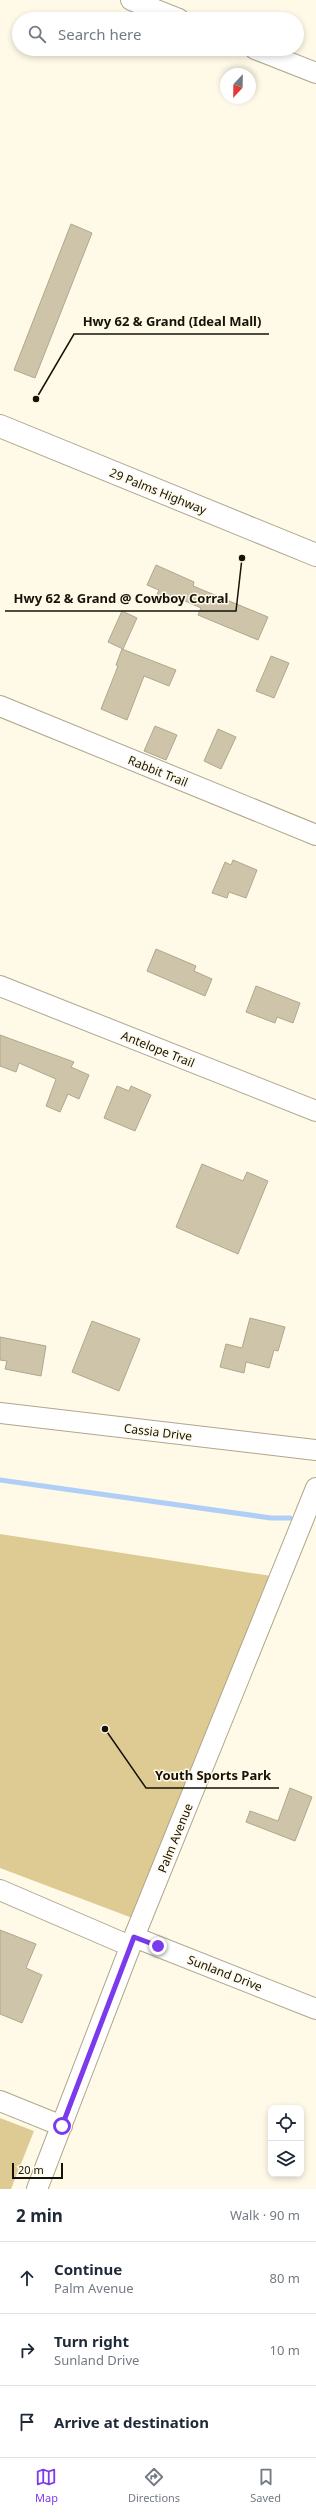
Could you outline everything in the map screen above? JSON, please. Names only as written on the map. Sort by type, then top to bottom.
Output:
[{"type":"main road","name":"29 Palms Highway","points":[[0,426],[316,555]]},
{"type":"street","points":[[131,0],[161,12]]},
{"type":"street","points":[[273,56],[316,73]]},
{"type":"street","name":"Rabbit Trail","points":[[0,706],[316,835]]},
{"type":"street","name":"Antelope Trail","points":[[0,986],[316,1111]]},
{"type":"street","name":"Cassia Drive","points":[[0,1413],[316,1450]]},
{"type":"street","name":"Palm Avenue","points":[[37,2189],[132,1941],[316,1488]]},
{"type":"street","name":"Sunland Drive","points":[[0,1890],[132,1941],[316,2008]]},
{"type":"street","points":[[0,2101],[62,2126]]},
{"type":"shaded area","points":[[0,1534],[271,1576],[135,1919],[0,1868]]},
{"type":"shaded area","points":[[0,2118],[34,2131],[11,2189],[0,2189]]},
{"type":"building","points":[[71,224],[92,233],[35,378],[14,370]]},
{"type":"building","points":[[156,565],[194,582],[193,586],[268,617],[258,640],[198,615],[201,608],[174,596],[171,603],[156,597],[159,590],[147,585]]},
{"type":"building","points":[[122,611],[137,618],[123,649],[108,642]]},
{"type":"building","points":[[122,649],[176,670],[169,686],[144,676],[127,720],[101,709],[118,666],[116,665]]},
{"type":"building","points":[[271,656],[289,663],[274,698],[256,691]]},
{"type":"building","points":[[155,726],[177,735],[166,760],[144,751]]},
{"type":"building","points":[[218,729],[236,737],[221,769],[204,761]]},
{"type":"building","points":[[233,860],[257,870],[246,898],[229,892],[227,898],[212,893],[225,862],[231,865]]},
{"type":"building","points":[[156,949],[196,966],[194,971],[212,979],[205,996],[147,971]]},
{"type":"building","points":[[256,986],[300,1003],[293,1023],[277,1017],[275,1023],[246,1012]]},
{"type":"building","points":[[0,1035],[74,1062],[71,1067],[89,1075],[79,1099],[68,1094],[60,1112],[46,1106],[56,1079],[19,1063],[16,1072],[0,1066]]},
{"type":"building","points":[[117,1086],[129,1091],[131,1086],[151,1095],[135,1131],[104,1118]]},
{"type":"building","points":[[202,1164],[243,1181],[247,1172],[268,1181],[238,1254],[176,1227]]},
{"type":"building","points":[[250,1318],[285,1327],[278,1351],[274,1350],[269,1368],[246,1362],[244,1373],[220,1367],[226,1344],[242,1348]]},
{"type":"building","points":[[92,1321],[140,1339],[119,1391],[72,1372]]},
{"type":"building","points":[[0,1337],[46,1346],[41,1376],[5,1369],[7,1361],[0,1360]]},
{"type":"building","points":[[290,1788],[312,1797],[295,1841],[246,1822],[250,1811],[278,1821]]},
{"type":"building","points":[[0,1930],[36,1944],[26,1968],[42,1975],[22,2023],[0,2014]]},
{"type":"waterway","points":[[0,1480],[271,1518],[290,1518]]},
{"type":"place","name":"Hwy 62 & Grand (Ideal Mall)","points":[[36,399]]},
{"type":"place","name":"Hwy 62 & Grand @ Cowboy Corral","points":[[242,558]]},
{"type":"place","name":"Youth Sports Park","points":[[105,1729]]},
{"type":"route","points":[[62,2126],[134,1937],[158,1946]]}]
